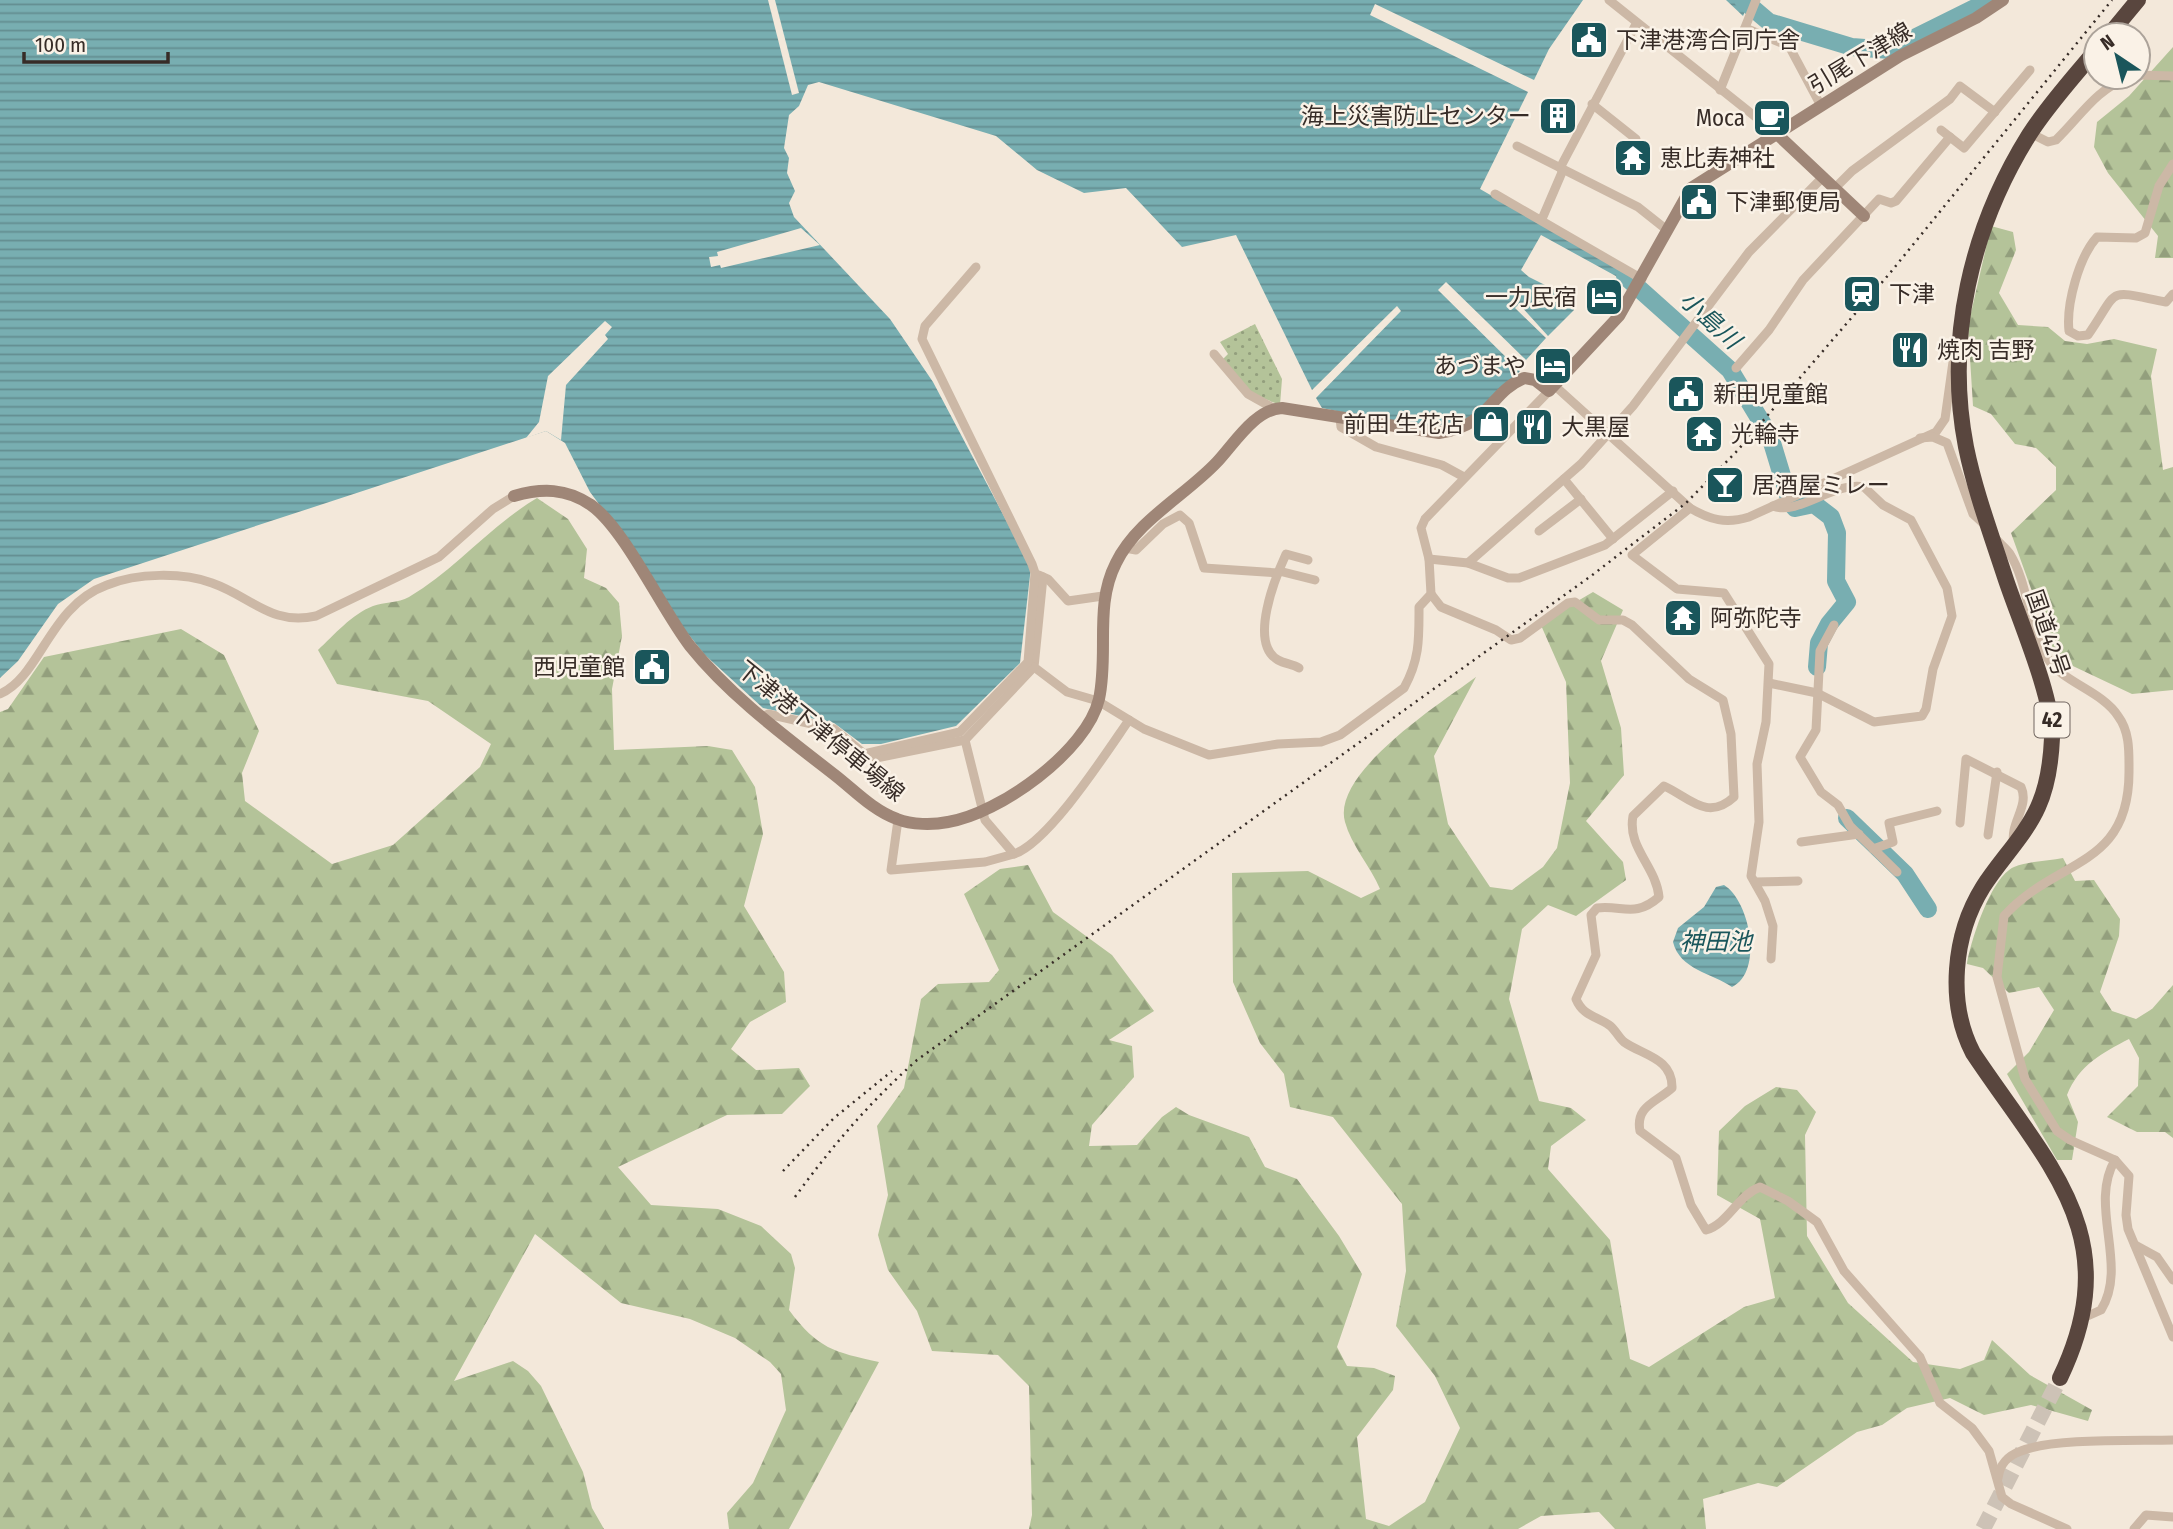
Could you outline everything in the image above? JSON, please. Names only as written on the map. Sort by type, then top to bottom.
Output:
[{"type":"highway","points":[[2121,21],[2138,0]]},
{"type":"highway","name":"国道42号","points":[[2060,1378],[2083,1318],[2087,1268],[2073,1209],[2057,1178],[1973,1053],[1958,1014],[1957,971],[1972,911],[1983,888],[2035,814],[2045,788],[2053,726],[1989,528],[1963,431],[1959,382],[1961,331],[1980,237],[1999,190],[2030,133],[2082,68]]},
{"type":"main road","name":"引尾下津線","points":[[1777,134],[1900,56],[1976,18],[2003,0]]},
{"type":"main road","points":[[1273,408],[1439,433],[1459,429],[1478,419],[1524,378],[1535,380],[1552,389],[1611,326],[1640,283],[1691,188],[1777,134],[1864,216]]},
{"type":"main road","name":"下津港下津停車場線","points":[[514,496],[550,489],[575,496],[593,506],[610,524],[690,646],[763,717],[874,806],[898,820],[919,824],[947,822],[983,810],[1056,763],[1078,738],[1098,701],[1103,596],[1125,548],[1139,532],[1216,463],[1236,439],[1273,408]]},
{"type":"street","points":[[1608,0],[1777,134]]},
{"type":"street","points":[[1720,90],[1755,0]]},
{"type":"street","points":[[1542,219],[1592,104],[1636,24]]},
{"type":"street","points":[[1747,25],[1789,46],[1821,106]]},
{"type":"street","points":[[1941,130],[1964,149],[2030,70]]},
{"type":"street","points":[[2152,75],[2173,76]]},
{"type":"street","points":[[1835,188],[1852,171],[1950,99],[1960,86],[1995,112]]},
{"type":"street","points":[[2030,133],[2048,142],[2056,139],[2102,91]]},
{"type":"street","points":[[1592,104],[1636,139]]},
{"type":"street","points":[[1736,368],[1769,330],[1803,280],[1879,200],[1894,203],[1950,137]]},
{"type":"street","points":[[1517,146],[1638,206],[1667,230]]},
{"type":"street","points":[[2173,164],[2159,186],[2145,233],[2136,238],[2097,237],[2088,247],[2081,262],[2067,317],[2069,331],[2078,336],[2088,335],[2112,296],[2121,293],[2165,302],[2173,294]]},
{"type":"street","points":[[1468,564],[1564,479],[1633,406],[1749,252],[1823,177]]},
{"type":"street","points":[[1495,194],[1542,219],[1640,283]]},
{"type":"street","points":[[976,267],[925,326],[922,339],[1039,575],[1068,601],[1103,596]]},
{"type":"street","points":[[1961,331],[1951,368],[1945,419],[1936,432],[1749,517],[1726,521],[1709,518],[1690,508],[1608,433],[1552,389],[1464,477],[1421,528],[1429,559],[1431,594],[1441,607],[1496,630],[1511,640],[1520,638],[1568,603],[1575,602],[1599,620],[1623,620],[1632,625],[1689,679],[1723,700],[1731,734],[1734,797],[1716,808],[1703,809],[1664,786],[1633,816],[1633,841],[1658,887],[1659,897],[1651,904],[1630,912],[1606,907],[1597,908],[1591,915],[1596,955],[1576,999],[1581,1010],[1611,1026],[1624,1042],[1659,1060],[1672,1078],[1672,1088],[1649,1103],[1641,1114],[1640,1131],[1676,1158],[1691,1205],[1706,1230],[1713,1228],[1746,1196],[1760,1187],[1780,1196],[1817,1222],[1844,1271],[1920,1357],[1940,1403],[1972,1428],[1989,1451],[2000,1493],[2008,1503],[2067,1529]]},
{"type":"street","points":[[1214,354],[1248,394],[1273,408]]},
{"type":"street","points":[[1340,418],[1341,426],[1376,447],[1442,465],[1464,477]]},
{"type":"street","points":[[1920,438],[1933,437],[1947,443],[1973,514],[1989,528],[2011,555],[2050,662],[2113,709],[2123,723],[2127,738],[2129,800],[2119,828],[2104,845],[2007,913],[1997,963],[2000,987],[2021,1071],[2044,1113],[2064,1137],[2115,1160],[2129,1177],[2126,1222],[2173,1337]]},
{"type":"street","points":[[1564,479],[1613,539]]},
{"type":"street","points":[[1769,683],[1817,694],[1874,722],[1922,716],[1926,709],[1933,669],[1950,623],[1949,596],[1943,578],[1911,520],[1884,505],[1864,487],[1846,487],[1784,509],[1773,506]]},
{"type":"street","points":[[1429,559],[1468,564],[1508,578],[1519,578],[1613,539],[1673,491]]},
{"type":"street","points":[[0,694],[19,681],[55,626],[73,605],[110,583],[188,576],[243,597],[275,617],[296,621],[316,617],[439,557],[493,509],[514,496]]},
{"type":"street","points":[[1539,531],[1581,499]]},
{"type":"street","points":[[1690,508],[1632,555],[1678,589],[1724,593],[1767,660],[1769,683],[1766,722],[1756,764],[1759,822],[1751,871],[1773,926],[1770,959]]},
{"type":"street","points":[[1125,548],[1136,550],[1163,524],[1180,515],[1189,523],[1204,568],[1279,572],[1315,580]]},
{"type":"street","points":[[1299,668],[1277,660],[1267,639],[1266,610],[1287,553],[1308,559]]},
{"type":"street","points":[[763,717],[768,714],[834,729],[864,754],[876,758],[965,740],[1034,667],[1039,575]]},
{"type":"street","points":[[864,754],[960,732],[1028,662],[1039,575]]},
{"type":"street","points":[[1034,667],[1066,692],[1098,701],[1129,720],[1209,755],[1278,744],[1321,742],[1340,735],[1404,688],[1410,678],[1422,629],[1419,607],[1431,594]]},
{"type":"street","points":[[1834,625],[1820,651],[1816,730],[1800,757],[1821,792],[1838,805],[1846,821],[1898,872]]},
{"type":"street","points":[[898,820],[891,870],[985,862],[1026,850],[1067,804],[1129,720]]},
{"type":"street","points":[[965,740],[985,820],[1014,854]]},
{"type":"street","points":[[1960,823],[1966,759],[1997,772],[2021,787],[2024,792],[2013,833],[2014,844]]},
{"type":"street","points":[[1989,835],[1997,772]]},
{"type":"street","points":[[1873,849],[1893,842],[1889,823],[1937,811]]},
{"type":"street","points":[[1801,842],[1859,834]]},
{"type":"street","points":[[1755,882],[1798,881]]},
{"type":"street","points":[[2083,1318],[2101,1310],[2109,1286],[2106,1193],[2108,1175],[2115,1160]]},
{"type":"street","points":[[2135,1245],[2157,1257],[2173,1279]]},
{"type":"street","points":[[1997,1480],[2001,1466],[2008,1457],[2031,1447],[2173,1440]]},
{"type":"street","points":[[2134,1529],[2146,1515],[2173,1517]]},
{"type":"green space","points":[[2173,47],[2173,258],[2155,258],[2158,236],[2108,173],[2094,147],[2097,122],[2133,91],[2152,91],[2152,70]]},
{"type":"green space","points":[[1991,226],[2013,232],[2016,250],[1999,293],[2018,325],[2048,327],[2065,341],[2087,344],[2114,339],[2157,349],[2151,376],[2163,470],[2173,467],[2173,690],[2132,694],[2056,658],[2011,533],[2056,490],[2056,467],[2036,448],[2015,444],[1991,414],[1973,406],[1968,326]]},
{"type":"green space","points":[[1255,324],[1282,379],[1280,405],[1248,392],[1222,360],[1228,354],[1220,342]]},
{"type":"green space","points":[[537,498],[568,519],[587,549],[584,578],[606,588],[619,603],[622,636],[612,689],[614,750],[708,746],[732,750],[755,787],[763,834],[744,906],[784,972],[786,1002],[750,1022],[731,1049],[756,1070],[799,1068],[810,1086],[782,1114],[727,1115],[618,1167],[651,1205],[718,1209],[761,1226],[791,1254],[795,1268],[789,1310],[799,1323],[828,1347],[879,1362],[789,1529],[729,1529],[727,1513],[753,1483],[786,1410],[781,1374],[770,1362],[735,1338],[690,1319],[621,1303],[535,1234],[454,1381],[513,1361],[528,1371],[541,1386],[583,1472],[592,1508],[604,1529],[0,1529],[0,712],[8,709],[44,657],[181,629],[224,655],[259,731],[242,773],[245,801],[332,864],[393,845],[480,767],[491,744],[428,701],[337,684],[318,650],[358,614],[377,605],[405,599],[426,586],[504,521]]},
{"type":"green space","points":[[1593,592],[1623,610],[1601,661],[1621,728],[1624,775],[1586,821],[1623,862],[1626,880],[1576,916],[1548,905],[1522,929],[1509,999],[1539,1101],[1571,1108],[1586,1120],[1551,1146],[1548,1169],[1610,1240],[1630,1359],[1649,1367],[1744,1307],[1775,1298],[1760,1219],[1717,1195],[1719,1131],[1745,1106],[1776,1087],[1797,1090],[1816,1112],[1805,1135],[1807,1236],[1848,1303],[1913,1362],[1960,1369],[1984,1360],[1992,1340],[2030,1375],[2092,1410],[2088,1421],[2031,1405],[1984,1415],[1950,1398],[1907,1408],[1882,1425],[1857,1432],[1777,1487],[1758,1483],[1703,1499],[1706,1529],[1615,1529],[1599,1512],[1541,1516],[1518,1529],[1029,1529],[1032,1515],[1029,1386],[998,1355],[932,1351],[917,1311],[888,1270],[878,1235],[888,1195],[877,1126],[904,1088],[921,999],[938,984],[989,982],[999,970],[964,894],[1000,869],[1028,865],[1053,912],[1112,955],[1154,1011],[1109,1040],[1132,1046],[1134,1077],[1092,1125],[1089,1146],[1137,1145],[1162,1117],[1176,1107],[1189,1115],[1249,1137],[1265,1167],[1297,1179],[1339,1236],[1362,1274],[1337,1347],[1347,1366],[1374,1368],[1395,1376],[1393,1390],[1357,1437],[1366,1519],[1389,1526],[1425,1502],[1460,1428],[1435,1376],[1396,1326],[1406,1271],[1402,1204],[1333,1117],[1290,1107],[1284,1074],[1260,1043],[1233,982],[1232,873],[1308,871],[1361,898],[1380,889],[1348,831],[1345,803],[1355,782],[1371,761],[1415,721],[1476,677],[1434,756],[1448,824],[1490,887],[1512,890],[1543,867],[1557,848],[1570,783],[1566,682],[1540,623]]},
{"type":"green space","points":[[2063,858],[2075,881],[2094,880],[2120,919],[2119,936],[2100,992],[2112,1011],[2136,1019],[2152,1009],[2173,985],[2173,1138],[2165,1132],[2137,1132],[2107,1117],[2138,1086],[2139,1058],[2129,1039],[2085,1068],[2067,1095],[2078,1122],[2072,1160],[2057,1160],[2007,1074],[2029,1052],[2054,1010],[2039,987],[2009,993],[1983,968],[1967,964],[1983,910],[2006,873],[2020,865]]},
{"type":"water","points":[[0,0],[1583,0],[1549,49],[1534,80],[1375,4],[1370,15],[1528,92],[1480,189],[1638,280],[1634,286],[1541,235],[1521,270],[1529,277],[1573,299],[1574,310],[1548,336],[1519,304],[1515,308],[1546,338],[1526,360],[1446,282],[1438,290],[1520,371],[1483,409],[1459,421],[1421,426],[1380,421],[1322,408],[1316,398],[1401,311],[1397,306],[1312,390],[1236,235],[1182,247],[1126,188],[1084,193],[1037,170],[996,136],[819,82],[808,85],[799,106],[789,115],[784,148],[789,158],[787,173],[795,191],[789,203],[794,217],[890,319],[933,382],[1031,567],[1020,663],[956,726],[881,744],[862,744],[834,723],[763,708],[705,655],[685,630],[639,558],[590,492],[565,443],[546,431],[94,579],[58,604],[18,661],[0,678]]},
{"type":"water","points":[[1726,0],[1750,0],[1743,16]]},
{"type":"water","name":"神田池","points":[[1724,885],[1741,906],[1750,936],[1748,967],[1742,979],[1732,987],[1689,965],[1682,959],[1673,942],[1678,928],[1704,907],[1716,887]]},
{"type":"pier","points":[[768,0],[775,0],[799,93],[792,95]]},
{"type":"pier","points":[[801,228],[820,245],[721,268],[720,265],[711,267],[709,257],[718,256],[717,252]]},
{"type":"pier","points":[[605,321],[612,327],[605,335],[608,339],[566,385],[561,440],[546,431],[526,438],[539,422],[548,376]]},
{"type":"waterway","points":[[1743,0],[1769,22],[1852,47],[1890,50],[1991,0]]},
{"type":"waterway","name":"小島川","points":[[1625,276],[1730,370],[1770,436],[1790,502],[1795,508],[1814,504],[1831,517],[1837,533],[1836,581],[1847,602],[1829,624],[1819,643],[1817,667]]},
{"type":"waterway","name":"小島川","points":[[1847,818],[1905,874],[1928,909]]},
{"type":"tunnel","points":[[1983,1529],[2060,1378]]},
{"type":"railway","points":[[795,1197],[852,1125],[917,1060],[1591,576],[1686,503],[1737,451],[1890,273],[2112,0]]},
{"type":"railway","points":[[783,1171],[834,1118],[892,1071]]},
{"type":"place","name":"下津港湾合同庁舎","points":[[1589,40]]},
{"type":"place","name":"海上災害防止センター","points":[[1558,116]]},
{"type":"place","name":"Moca","points":[[1772,118]]},
{"type":"place","name":"恵比寿神社","points":[[1633,158]]},
{"type":"place","name":"下津郵便局","points":[[1699,202]]},
{"type":"place","name":"下津","points":[[1862,294]]},
{"type":"place","name":"一力民宿","points":[[1604,297]]},
{"type":"place","name":"焼肉 吉野","points":[[1910,350]]},
{"type":"place","name":"あづまや","points":[[1553,366]]},
{"type":"place","name":"新田児童館","points":[[1686,394]]},
{"type":"place","name":"前田 生花店","points":[[1491,424]]},
{"type":"place","name":"大黒屋","points":[[1534,427]]},
{"type":"place","name":"光輪寺","points":[[1704,434]]},
{"type":"place","name":"居酒屋ミレー","points":[[1725,485]]},
{"type":"place","name":"阿弥陀寺","points":[[1683,618]]},
{"type":"place","name":"西児童館","points":[[652,667]]}]
